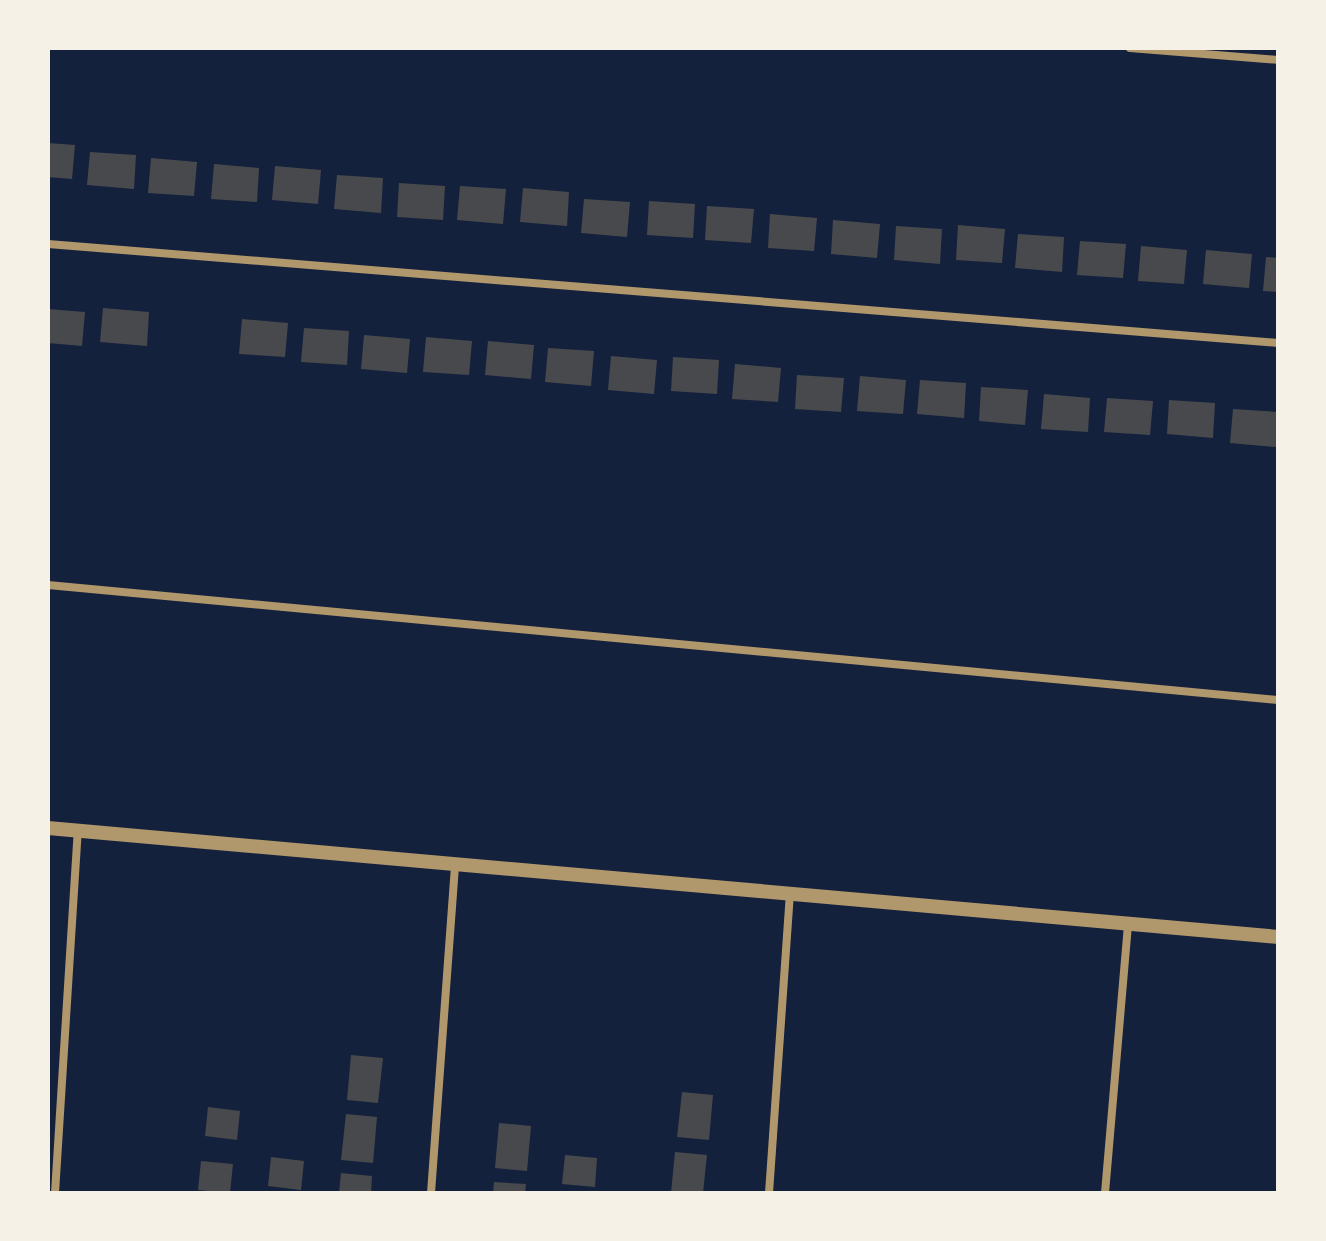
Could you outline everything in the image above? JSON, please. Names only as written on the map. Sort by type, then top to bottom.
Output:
[{"type":"street","points":[[1130,48],[1278,60]]},
{"type":"street","points":[[48,244],[1278,343]]},
{"type":"street","points":[[48,585],[1278,700]]},
{"type":"street","points":[[48,828],[1278,937]]},
{"type":"street","points":[[55,1193],[78,829]]},
{"type":"street","points":[[431,1193],[455,864]]},
{"type":"street","points":[[769,1193],[790,896]]},
{"type":"street","points":[[1105,1193],[1128,922]]},
{"type":"building","points":[[48,143],[75,145],[72,179],[48,177]]},
{"type":"building","points":[[90,152],[136,155],[134,189],[87,185]]},
{"type":"building","points":[[151,158],[197,162],[194,196],[148,193]]},
{"type":"building","points":[[214,164],[259,168],[257,202],[211,199]]},
{"type":"building","points":[[275,166],[321,170],[318,204],[272,200]]},
{"type":"building","points":[[337,175],[383,178],[381,213],[334,209]]},
{"type":"building","points":[[399,183],[445,186],[443,220],[397,217]]},
{"type":"building","points":[[460,186],[506,189],[503,224],[457,220]]},
{"type":"building","points":[[523,188],[569,192],[567,226],[520,222]]},
{"type":"building","points":[[584,199],[630,202],[627,237],[581,233]]},
{"type":"building","points":[[649,201],[695,204],[693,238],[647,235]]},
{"type":"building","points":[[707,206],[754,209],[751,243],[705,240]]},
{"type":"building","points":[[770,214],[817,218],[814,251],[768,248]]},
{"type":"building","points":[[833,220],[880,224],[877,258],[831,254]]},
{"type":"building","points":[[958,225],[1005,229],[1002,263],[956,260]]},
{"type":"building","points":[[896,226],[942,229],[940,264],[894,260]]},
{"type":"building","points":[[1018,234],[1064,237],[1062,272],[1015,268]]},
{"type":"building","points":[[1080,241],[1126,244],[1123,278],[1077,275]]},
{"type":"building","points":[[1141,246],[1187,250],[1184,284],[1138,281]]},
{"type":"building","points":[[1206,250],[1252,254],[1249,288],[1203,284]]},
{"type":"building","points":[[1266,257],[1278,258],[1278,292],[1263,291]]},
{"type":"building","points":[[103,308],[149,312],[147,346],[100,342]]},
{"type":"building","points":[[48,309],[85,312],[82,346],[48,343]]},
{"type":"building","points":[[242,319],[288,323],[285,357],[239,354]]},
{"type":"building","points":[[304,328],[349,331],[347,365],[301,362]]},
{"type":"building","points":[[364,335],[410,339],[407,373],[361,369]]},
{"type":"building","points":[[426,337],[472,341],[469,375],[423,372]]},
{"type":"building","points":[[488,341],[534,345],[531,379],[485,375]]},
{"type":"building","points":[[548,348],[594,351],[591,386],[545,382]]},
{"type":"building","points":[[611,356],[657,360],[654,394],[608,390]]},
{"type":"building","points":[[673,357],[719,360],[717,394],[671,391]]},
{"type":"building","points":[[735,364],[781,368],[778,402],[732,399]]},
{"type":"building","points":[[797,375],[844,378],[841,412],[795,409]]},
{"type":"building","points":[[860,376],[906,380],[903,414],[857,411]]},
{"type":"building","points":[[920,380],[966,383],[964,418],[917,414]]},
{"type":"building","points":[[981,387],[1028,390],[1025,425],[979,421]]},
{"type":"building","points":[[1044,394],[1090,398],[1088,432],[1041,429]]},
{"type":"building","points":[[1107,398],[1153,401],[1150,435],[1104,432]]},
{"type":"building","points":[[1169,400],[1215,403],[1213,438],[1167,434]]},
{"type":"building","points":[[1233,409],[1278,412],[1276,447],[1230,443]]},
{"type":"building","points":[[351,1055],[383,1058],[378,1103],[347,1100]]},
{"type":"building","points":[[682,1092],[713,1095],[709,1140],[677,1137]]},
{"type":"building","points":[[208,1107],[240,1111],[237,1140],[205,1136]]},
{"type":"building","points":[[346,1114],[377,1117],[373,1163],[341,1160]]},
{"type":"building","points":[[499,1123],[531,1126],[527,1171],[495,1168]]},
{"type":"building","points":[[675,1152],[707,1155],[703,1193],[671,1193]]},
{"type":"building","points":[[565,1155],[597,1158],[595,1187],[562,1184]]},
{"type":"building","points":[[271,1157],[304,1161],[301,1190],[268,1186]]},
{"type":"building","points":[[201,1161],[233,1164],[230,1193],[198,1190]]},
{"type":"building","points":[[341,1173],[372,1176],[371,1193],[339,1193]]},
{"type":"building","points":[[494,1182],[526,1184],[525,1193],[493,1193]]}]
